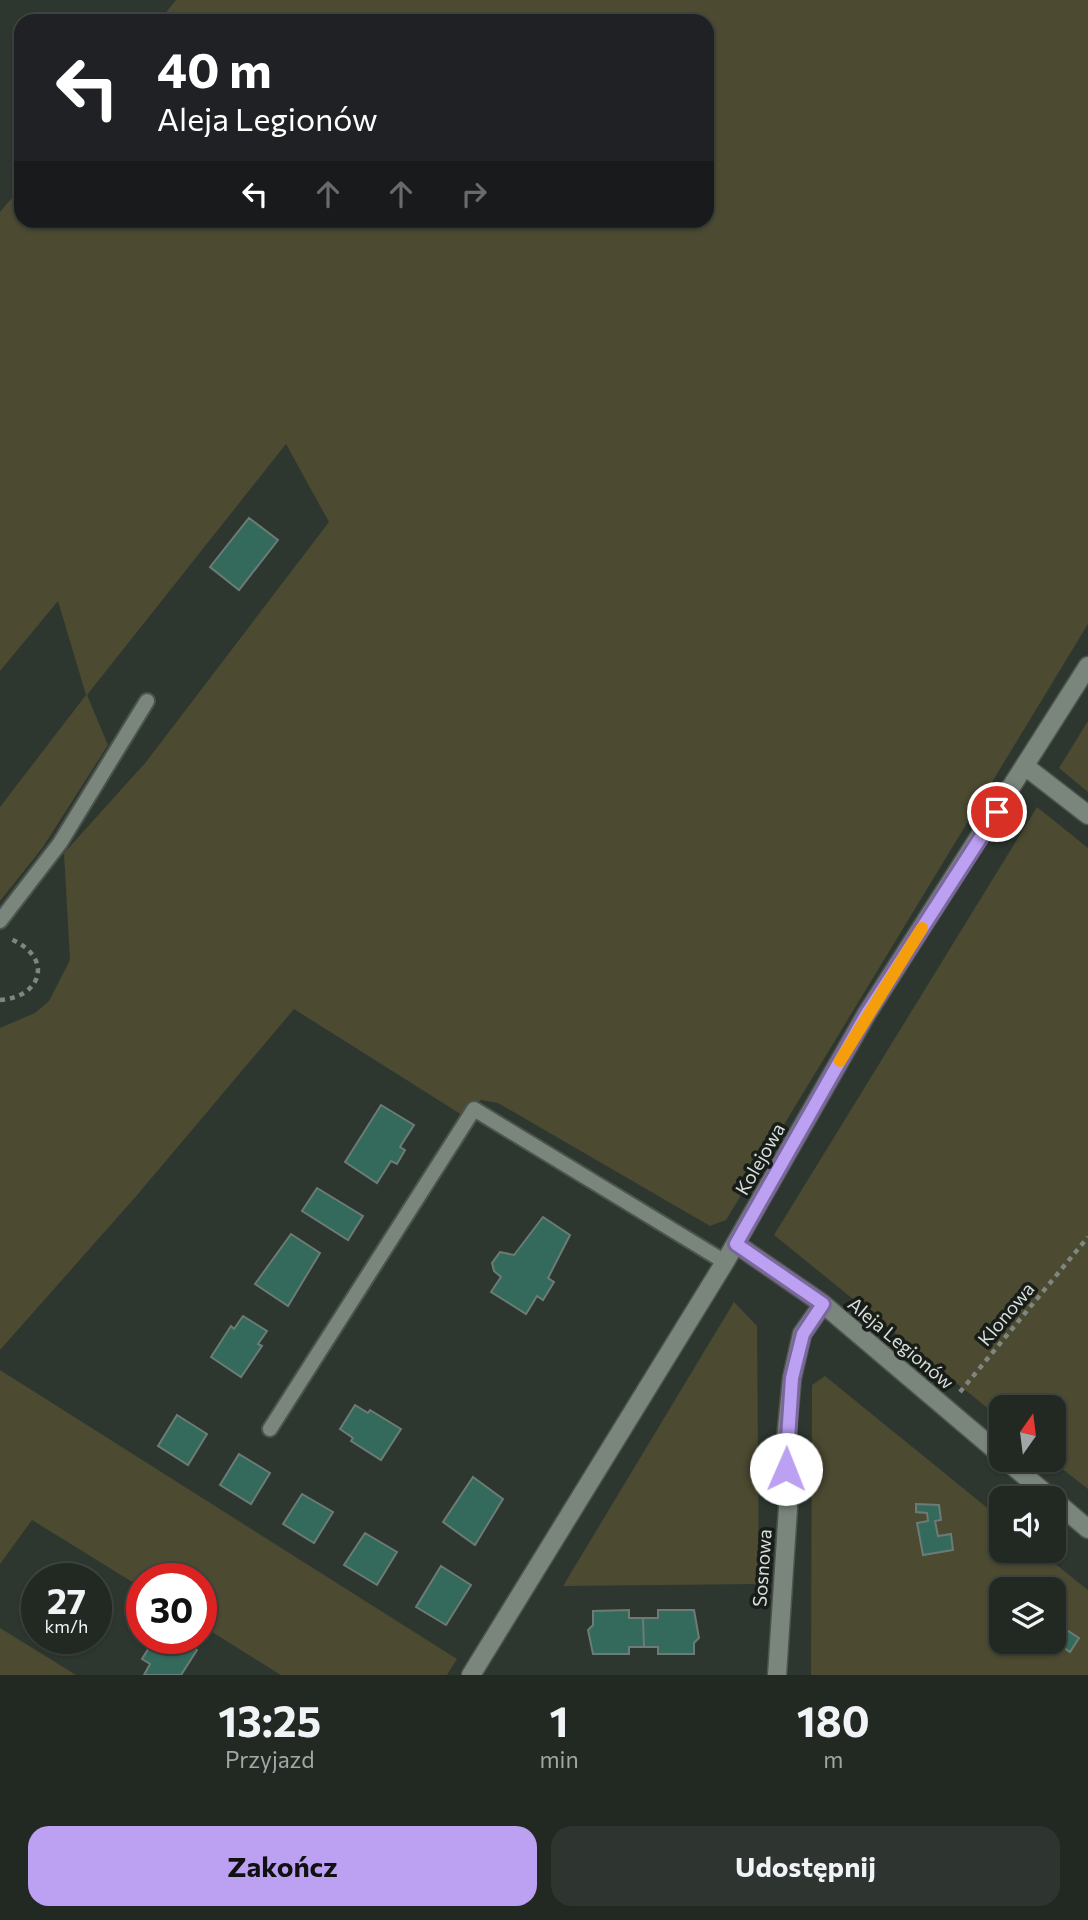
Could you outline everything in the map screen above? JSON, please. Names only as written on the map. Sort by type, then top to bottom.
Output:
[{"type":"street","name":"Kolejowa","points":[[471,1675],[736,1244],[866,1015],[1088,666]]},
{"type":"street","points":[[1026,767],[1088,815]]},
{"type":"street","name":"Aleja Legionów","points":[[736,1244],[823,1304],[989,1445]]},
{"type":"street","name":"Sosnowa","points":[[777,1675],[788,1508],[785,1449],[792,1378],[803,1334],[823,1304]]},
{"type":"street","points":[[1020,1472],[1037,1486]]},
{"type":"street","points":[[1066,1511],[1088,1529]]},
{"type":"lane","points":[[0,921],[60,843],[147,701]]},
{"type":"lane","points":[[270,1429],[474,1109],[725,1262]]},
{"type":"path","points":[[0,940],[11,939],[30,947],[37,960],[38,973],[31,987],[10,999],[0,1000]]},
{"type":"path","name":"Klonowa","points":[[946,1409],[1088,1237]]},
{"type":"shaded area","points":[[176,0],[1088,0],[1088,624],[726,1220],[710,1226],[498,1103],[481,1100],[462,1115],[294,1009],[138,1194],[0,1350],[0,1028],[35,1013],[49,1001],[70,960],[64,853],[146,762],[329,522],[286,444],[87,695],[108,745],[43,847],[0,901],[0,807],[86,695],[58,601],[0,671],[0,212],[14,195],[14,228],[714,228],[714,14],[165,14]]},
{"type":"shaded area","points":[[1088,721],[1088,792],[1059,768]]},
{"type":"shaded area","points":[[1037,807],[1088,848],[1088,1489],[1066,1472],[1066,1395],[989,1395],[989,1409],[774,1235]]},
{"type":"shaded area","points":[[734,1302],[757,1326],[759,1584],[563,1586]]},
{"type":"shaded area","points":[[0,1370],[457,1659],[447,1675],[281,1675],[217,1635],[217,1563],[126,1563],[126,1578],[112,1569],[112,1563],[102,1563],[32,1520],[0,1564]]},
{"type":"shaded area","points":[[825,1376],[989,1509],[989,1563],[1054,1563],[1088,1590],[1088,1675],[811,1675],[812,1385]]},
{"type":"shaded area","points":[[0,1628],[21,1641],[21,1654],[42,1654],[76,1675],[0,1675]]},
{"type":"building","points":[[249,518],[278,540],[239,590],[210,567]]},
{"type":"building","points":[[381,1105],[414,1125],[400,1147],[405,1150],[397,1164],[391,1161],[377,1183],[345,1162]]},
{"type":"building","points":[[317,1188],[363,1216],[348,1240],[302,1211]]},
{"type":"building","points":[[543,1217],[570,1235],[548,1278],[554,1282],[543,1300],[537,1296],[526,1314],[491,1292],[501,1277],[494,1271],[492,1263],[500,1252],[514,1255]]},
{"type":"building","points":[[291,1234],[320,1253],[288,1306],[255,1284]]},
{"type":"building","points":[[243,1316],[267,1331],[258,1344],[262,1346],[241,1377],[211,1357],[231,1326],[234,1329]]},
{"type":"building","points":[[355,1405],[368,1413],[370,1410],[401,1429],[381,1460],[351,1441],[353,1438],[340,1429]]},
{"type":"building","points":[[177,1415],[207,1434],[188,1465],[158,1446]]},
{"type":"building","points":[[239,1454],[270,1473],[251,1504],[220,1485]]},
{"type":"building","points":[[473,1477],[503,1499],[475,1545],[443,1522]]},
{"type":"building","points":[[302,1494],[333,1512],[314,1543],[283,1524]]},
{"type":"building","points":[[916,1504],[939,1505],[941,1520],[935,1521],[938,1536],[951,1534],[953,1550],[923,1555],[917,1523],[928,1521],[927,1513],[916,1512]]},
{"type":"building","points":[[365,1533],[397,1552],[377,1585],[344,1565]]},
{"type":"building","points":[[441,1566],[471,1585],[446,1625],[416,1607]]},
{"type":"building","points":[[629,1610],[629,1618],[643,1618],[644,1647],[629,1647],[629,1654],[593,1654],[588,1630],[593,1625],[593,1611]]},
{"type":"building","points":[[658,1610],[694,1610],[699,1638],[694,1643],[694,1654],[658,1654],[658,1647],[644,1647],[643,1618],[658,1618]]},
{"type":"building","points":[[1066,1630],[1079,1638],[1070,1652],[1066,1649]]},
{"type":"building","points":[[145,1654],[194,1654],[181,1675],[144,1675],[150,1664],[142,1659]]},
{"type":"slow traffic","points":[[840,1061],[922,928]]},
{"type":"route","points":[[786,1469],[785,1449],[792,1378],[803,1334],[823,1304],[736,1244],[866,1015],[997,812]]}]
